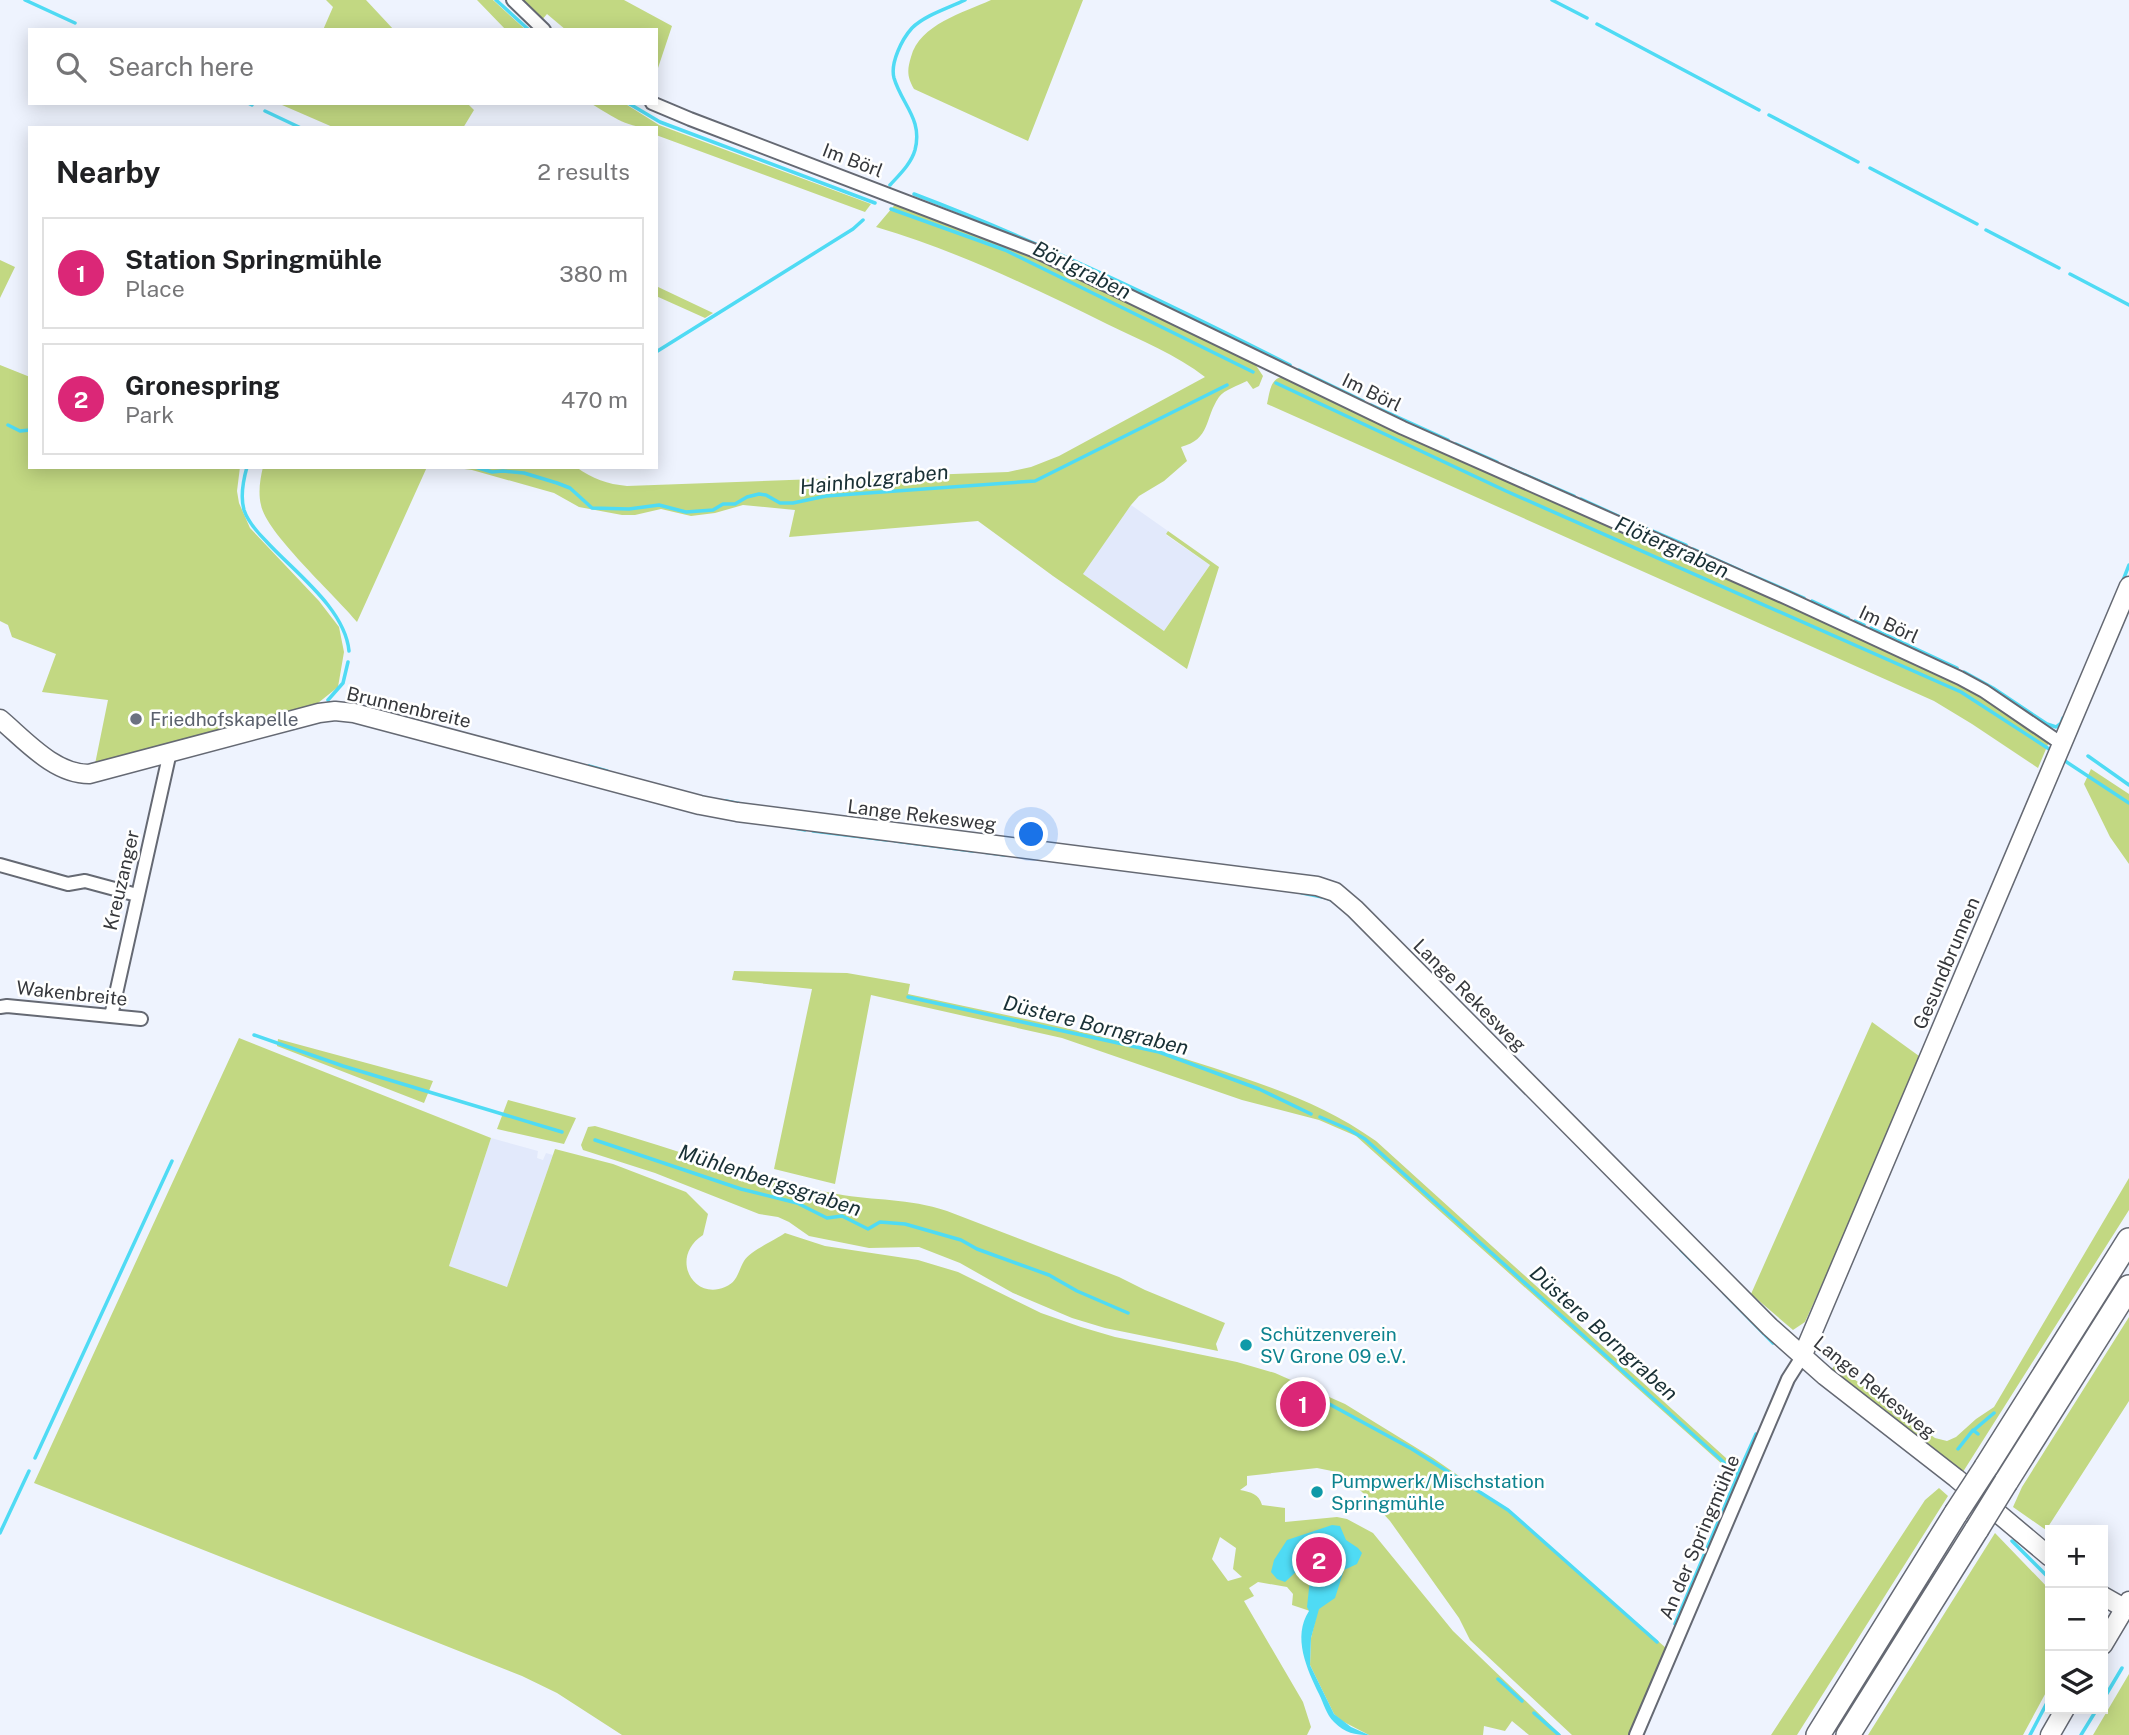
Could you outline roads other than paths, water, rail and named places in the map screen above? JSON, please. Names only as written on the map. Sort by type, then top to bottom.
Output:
[{"type":"highway","points":[[1818,1735],[2129,1240]]},
{"type":"highway","points":[[1848,1735],[2129,1287]]},
{"type":"street","points":[[513,0],[542,28]]},
{"type":"street","name":"Im Börl","points":[[656,105],[1038,253],[1403,428],[1960,678],[1984,691],[2062,744]]},
{"type":"street","name":"Gesundbrunnen","points":[[1802,1357],[2129,586]]},
{"type":"street","name":"Brunnenbreite","points":[[0,719],[45,757],[79,774],[99,772],[319,713],[345,712],[700,805]]},
{"type":"street","name":"Kreuzanger","points":[[111,1016],[170,752]]},
{"type":"street","name":"Lange Rekesweg","points":[[700,805],[737,813],[1317,886],[1335,892],[1346,900],[1770,1328],[1802,1357],[1956,1478],[2045,1554]]},
{"type":"street","points":[[0,866],[68,884],[85,881],[137,895]]},
{"type":"street","name":"Wakenbreite","points":[[0,1007],[141,1019]]},
{"type":"street","name":"An der Springmühle","points":[[1636,1735],[1788,1379],[1802,1357]]},
{"type":"street","points":[[2108,1598],[2127,1604],[2108,1636]]},
{"type":"street","points":[[2050,1735],[2062,1714]]},
{"type":"water","points":[[1332,1525],[1340,1526],[1346,1540],[1362,1553],[1357,1564],[1344,1570],[1335,1598],[1319,1609],[1311,1638],[1310,1665],[1334,1714],[1351,1727],[1369,1735],[1350,1733],[1334,1722],[1310,1674],[1302,1642],[1304,1621],[1309,1611],[1308,1572],[1297,1571],[1285,1582],[1277,1579],[1271,1572],[1274,1560],[1287,1540]]},
{"type":"waterway","points":[[25,0],[75,23]]},
{"type":"waterway","name":"Börlgraben","points":[[496,0],[527,28]]},
{"type":"waterway","points":[[890,185],[911,160],[917,139],[914,121],[894,78],[898,52],[917,23],[965,0]]},
{"type":"waterway","points":[[1552,0],[1587,18]]},
{"type":"waterway","points":[[1597,24],[1759,110]]},
{"type":"waterway","name":"Börlgraben","points":[[631,105],[660,122],[875,203]]},
{"type":"waterway","points":[[265,111],[297,126]]},
{"type":"waterway","points":[[1769,115],[1858,162]]},
{"type":"waterway","points":[[1870,168],[1977,224]]},
{"type":"waterway","points":[[914,194],[1104,275],[1290,365]]},
{"type":"waterway","name":"Börlgraben","points":[[891,209],[1005,250],[1253,372]]},
{"type":"waterway","points":[[658,351],[853,229],[863,220]]},
{"type":"waterway","points":[[1986,230],[2059,268]]},
{"type":"waterway","points":[[2070,274],[2129,305]]},
{"type":"waterway","points":[[1299,370],[1363,401]]},
{"type":"waterway","name":"Flötergraben","points":[[1276,383],[1506,491],[1961,692],[2049,749]]},
{"type":"waterway","name":"Hainholzgraben","points":[[482,469],[524,473],[557,483],[570,488],[592,508],[629,509],[659,505],[686,512],[713,510],[723,504],[735,504],[759,494],[780,503],[793,503],[826,496],[1035,481],[1227,385]]},
{"type":"waterway","points":[[1371,405],[1448,440]]},
{"type":"waterway","name":"Hainholzgraben","points":[[8,425],[20,431],[28,430]]},
{"type":"waterway","points":[[1456,444],[1497,462]]},
{"type":"waterway","points":[[1509,468],[1574,496]]},
{"type":"waterway","points":[[246,469],[242,499],[248,519],[259,534],[328,605],[345,635],[349,651]]},
{"type":"waterway","points":[[1581,499],[1629,521]]},
{"type":"waterway","points":[[1641,526],[1686,545]]},
{"type":"waterway","points":[[1693,549],[1742,571]]},
{"type":"waterway","points":[[2122,583],[2129,565]]},
{"type":"waterway","points":[[1749,574],[1804,598]]},
{"type":"waterway","points":[[1812,601],[1848,618]]},
{"type":"waterway","points":[[1855,621],[1864,625]]},
{"type":"waterway","points":[[1871,628],[1957,668]]},
{"type":"waterway","points":[[328,700],[343,683],[348,662]]},
{"type":"waterway","points":[[1964,672],[2047,724],[2056,727],[2063,718]]},
{"type":"waterway","points":[[2088,756],[2129,785]]},
{"type":"waterway","name":"Flötergraben","points":[[2062,759],[2129,803]]},
{"type":"waterway","points":[[589,766],[607,771]]},
{"type":"waterway","points":[[726,801],[746,805]]},
{"type":"waterway","points":[[789,827],[805,830]]},
{"type":"waterway","points":[[813,831],[887,840]]},
{"type":"waterway","points":[[895,841],[973,851]]},
{"type":"waterway","points":[[983,852],[1005,855]]},
{"type":"waterway","points":[[1302,893],[1335,902]]},
{"type":"waterway","name":"Düstere Borngraben","points":[[908,997],[1159,1052],[1259,1089],[1311,1114]]},
{"type":"waterway","name":"Mühlenbergsgraben","points":[[254,1035],[343,1066],[562,1132]]},
{"type":"waterway","name":"Düstere Borngraben","points":[[1320,1117],[1365,1139],[1738,1475],[1675,1624]]},
{"type":"waterway","name":"Mühlenbergsgraben","points":[[595,1140],[741,1189],[797,1203],[827,1218],[842,1216],[868,1229],[880,1222],[905,1224],[961,1240],[977,1249],[1049,1275],[1077,1291],[1128,1313]]},
{"type":"waterway","points":[[35,1458],[172,1161]]},
{"type":"waterway","points":[[1681,1250],[1700,1269]]},
{"type":"waterway","points":[[1724,1293],[1773,1343]]},
{"type":"waterway","name":"Mühlenbergsgraben","points":[[1320,1399],[1412,1449],[1508,1510],[1657,1642]]},
{"type":"waterway","points":[[1974,1430],[1994,1413]]},
{"type":"waterway","points":[[1958,1449],[1973,1430],[1978,1434]]},
{"type":"waterway","points":[[1738,1474],[1756,1434]]},
{"type":"waterway","points":[[0,1533],[29,1471]]},
{"type":"waterway","points":[[2012,1541],[2045,1574]]},
{"type":"waterway","points":[[2108,1692],[2122,1668]]},
{"type":"waterway","points":[[1498,1679],[1522,1701]]},
{"type":"waterway","points":[[2030,1735],[2045,1706]]},
{"type":"waterway","points":[[1534,1713],[1559,1735]]},
{"type":"waterway","points":[[2081,1735],[2094,1714]]},
{"type":"place","name":"Friedhofskapelle","points":[[136,719]]},
{"type":"place","name":"Schützenverein SV Grone 09 e.V.","points":[[1246,1345]]},
{"type":"place","name":"Station Springmühle","points":[[1303,1404]]},
{"type":"place","name":"Pumpwerk/Mischstation Springmühle","points":[[1317,1492]]},
{"type":"place","name":"Gronespring","points":[[1319,1560]]}]
